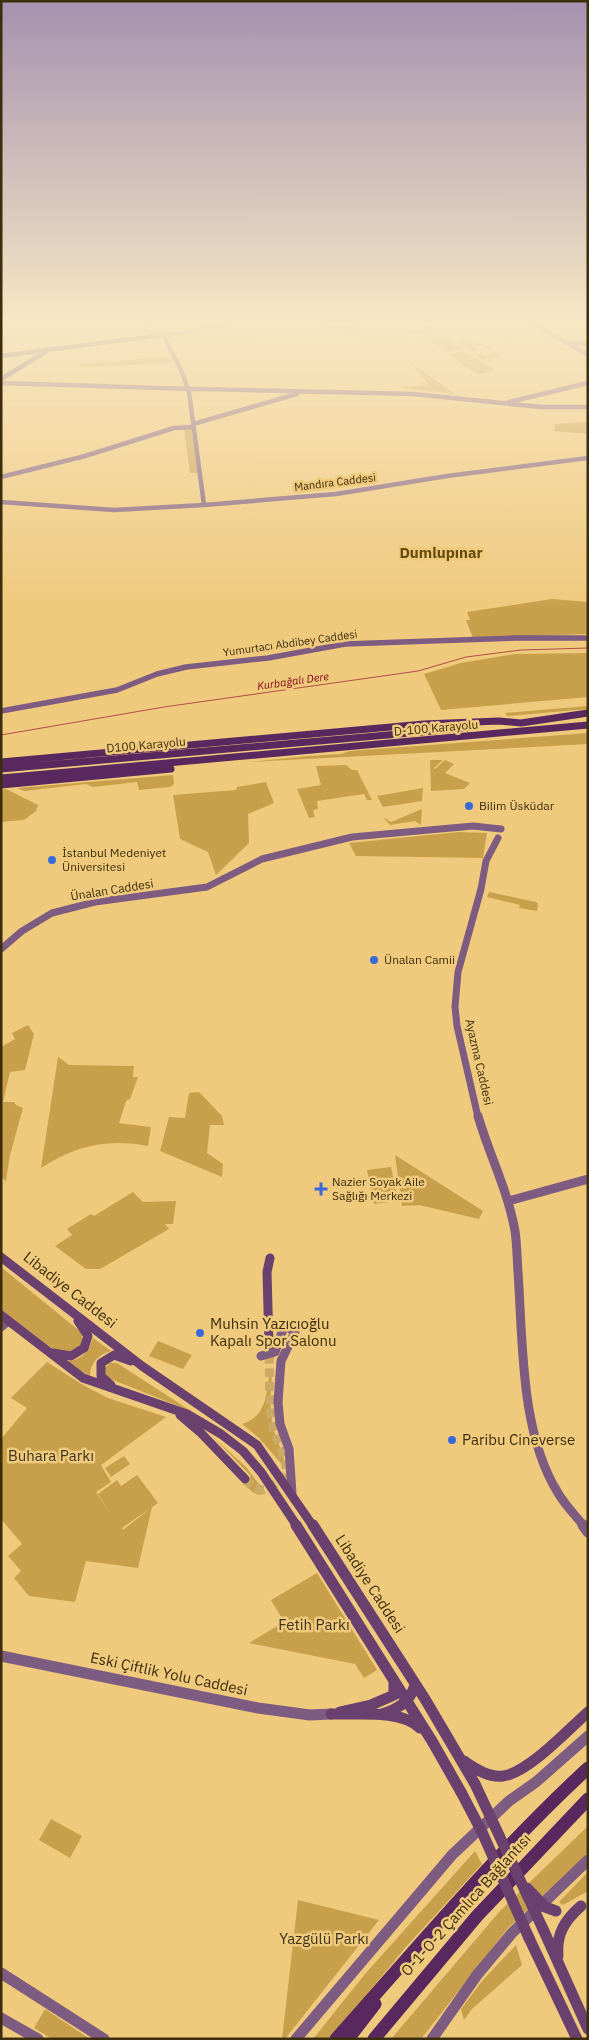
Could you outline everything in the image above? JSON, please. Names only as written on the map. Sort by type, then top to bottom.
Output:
[{"type":"highway","points":[[521,723],[588,715]]},
{"type":"highway","points":[[1,762],[424,724],[499,721],[521,723],[588,715]]},
{"type":"highway","name":"D-100 Karayolu","points":[[293,744],[521,723]]},
{"type":"highway","name":"D-100 Karayolu","points":[[287,754],[588,725]]},
{"type":"highway","name":"D100 Karayolu","points":[[1,769],[293,744]]},
{"type":"highway","points":[[1,785],[138,773],[287,754]]},
{"type":"highway","name":"D100 Karayolu","points":[[1,778],[287,754]]},
{"type":"highway","name":"O-1-O-2 Çamlıca Bağlantısı","points":[[415,1952],[448,1912],[539,1815],[588,1768]]},
{"type":"highway","name":"O-1-O-2 Çamlıca Bağlantısı","points":[[374,2039],[420,1980],[483,1908],[588,1799]]},
{"type":"highway","points":[[336,2039],[415,1952]]},
{"type":"highway","points":[[348,2039],[415,1952]]},
{"type":"main road","name":"Libadiye Caddesi","points":[[1,1257],[142,1366],[257,1445],[292,1493],[461,1792],[482,1832],[577,2039]]},
{"type":"main road","points":[[268,1345],[267,1272],[270,1258]]},
{"type":"main road","points":[[44,1350],[60,1356],[70,1357],[81,1352],[87,1344],[88,1336],[75,1316]]},
{"type":"main road","points":[[4,1321],[83,1378],[202,1422],[243,1451],[303,1534],[394,1682],[396,1691],[425,1699],[462,1759],[588,2029]]},
{"type":"main road","points":[[125,1393],[105,1381],[99,1370],[101,1363],[114,1355],[142,1366]]},
{"type":"main road","points":[[173,1410],[191,1424],[245,1479]]},
{"type":"main road","points":[[331,1714],[371,1706],[407,1694]]},
{"type":"main road","points":[[373,1716],[390,1712],[407,1694]]},
{"type":"main road","points":[[462,1759],[484,1773],[501,1776],[511,1775],[525,1766],[588,1712]]},
{"type":"main road","points":[[331,1714],[400,1716],[408,1718],[432,1741]]},
{"type":"main road","points":[[519,1879],[545,1907],[556,1911],[569,1911],[584,1904]]},
{"type":"main road","points":[[562,1973],[557,1947],[558,1934],[571,1915],[584,1904]]},
{"type":"street","points":[[192,419],[204,505]]},
{"type":"street","points":[[1,477],[84,456],[174,428],[213,419]]},
{"type":"street","name":"Mandıra Caddesi","points":[[1,502],[114,510],[214,506],[334,496],[468,475],[588,460]]},
{"type":"street","name":"Yumurtacı Abdibey Caddesi","points":[[1,711],[107,692],[186,666],[268,658],[344,644],[516,638],[556,640],[588,636]]},
{"type":"street","name":"Ayazma Caddesi","points":[[501,829],[498,843],[490,862],[486,889],[474,928],[464,973],[460,998],[460,1025],[485,1129],[510,1199],[517,1226],[515,1232],[526,1388],[530,1418],[544,1462],[558,1493],[588,1532]]},
{"type":"street","name":"Ünalan Caddesi","points":[[1,948],[22,931],[52,913],[75,906],[116,899],[207,887],[262,859],[348,839],[501,829]]},
{"type":"street","points":[[1,944],[22,931]]},
{"type":"street","points":[[510,1199],[588,1178]]},
{"type":"street","points":[[261,1356],[275,1352],[283,1329],[288,1327],[293,1329],[295,1332],[294,1338],[281,1361],[278,1402],[280,1424],[290,1456],[292,1493]]},
{"type":"street","name":"Eski Çiftlik Yolu Caddesi","points":[[1,1656],[258,1708],[310,1715],[331,1714]]},
{"type":"street","points":[[296,2039],[452,1855],[509,1801],[536,1782],[588,1736]]},
{"type":"street","points":[[432,2039],[477,1975],[512,1933],[588,1860]]},
{"type":"street","points":[[1,1973],[104,2039]]},
{"type":"street","points":[[1,2018],[38,2039]]},
{"type":"green space","points":[[588,422],[588,434],[554,431],[555,424]]},
{"type":"green space","points":[[191,427],[198,473],[190,473],[184,428]]},
{"type":"green space","points":[[552,599],[588,602],[588,634],[473,638],[466,620],[470,620],[467,612]]},
{"type":"green space","points":[[588,653],[588,697],[441,710],[424,674],[461,663],[515,654]]},
{"type":"green space","points":[[588,706],[588,709],[507,716],[505,713]]},
{"type":"green space","points":[[588,733],[588,744],[249,762],[341,754],[350,751]]},
{"type":"green space","points":[[430,760],[443,760],[435,769],[445,760],[454,764],[445,773],[470,783],[464,789],[431,791]]},
{"type":"green space","points":[[346,765],[352,770],[357,770],[372,800],[367,800],[364,794],[317,801],[318,809],[313,810],[315,817],[309,818],[297,789],[321,785],[316,766]]},
{"type":"green space","points":[[173,775],[174,784],[170,787],[139,790],[137,782],[93,787],[86,784],[24,791],[17,788]]},
{"type":"green space","points":[[266,782],[274,803],[248,814],[249,843],[216,875],[208,852],[180,839],[173,795],[236,790],[237,787]]},
{"type":"green space","points":[[423,788],[422,801],[383,807],[377,796]]},
{"type":"green space","points":[[6,789],[38,805],[36,811],[24,820],[1,822],[1,790]]},
{"type":"green space","points":[[422,809],[421,825],[415,821],[390,825],[384,818],[391,822]]},
{"type":"green space","points":[[459,832],[487,833],[483,858],[356,856],[349,843]]},
{"type":"green space","points":[[489,892],[536,902],[538,904],[537,911],[519,908],[520,905],[487,897]]},
{"type":"green space","points":[[28,1025],[34,1034],[25,1070],[10,1072],[3,1102],[14,1102],[23,1108],[10,1155],[6,1181],[1,1177],[1,1047],[15,1039],[12,1033]]},
{"type":"green space","points":[[58,1057],[69,1065],[134,1066],[133,1077],[138,1077],[130,1099],[126,1101],[119,1123],[151,1127],[148,1146],[119,1143],[92,1146],[66,1154],[41,1168]]},
{"type":"green space","points":[[199,1092],[222,1116],[224,1125],[210,1125],[207,1153],[223,1164],[222,1177],[160,1151],[169,1117],[185,1118],[189,1093]]},
{"type":"green space","points":[[395,1155],[483,1211],[479,1219],[419,1205],[402,1206]]},
{"type":"green space","points":[[391,1167],[398,1201],[374,1204],[367,1170]]},
{"type":"green space","points":[[133,1192],[143,1202],[176,1201],[173,1224],[165,1224],[169,1229],[100,1269],[86,1269],[55,1246],[72,1235],[67,1229],[91,1214],[94,1216]]},
{"type":"green space","points":[[1,1267],[82,1333],[82,1346],[71,1353],[56,1351],[1,1310]]},
{"type":"green space","points":[[93,1338],[111,1351],[103,1354],[93,1363],[90,1376],[65,1362],[75,1360],[83,1355],[89,1348]]},
{"type":"green space","points":[[158,1341],[192,1355],[183,1369],[149,1356]]},
{"type":"green space","name":"Buhara Parkı","points":[[47,1362],[83,1385],[108,1398],[166,1417],[101,1465],[111,1482],[96,1492],[112,1516],[98,1494],[117,1480],[121,1486],[137,1475],[158,1503],[152,1507],[138,1568],[86,1561],[75,1602],[29,1596],[14,1578],[21,1571],[8,1556],[22,1544],[1,1519],[1,1439],[27,1408],[11,1398]],"holes":[[[150,1508],[123,1530],[122,1528]]]},
{"type":"green space","points":[[110,1363],[117,1363],[191,1411],[108,1378],[104,1375],[105,1368]]},
{"type":"green space","points":[[272,1373],[272,1420],[285,1468],[259,1438],[242,1424],[250,1421],[260,1411],[266,1398],[269,1375]]},
{"type":"green space","points":[[213,1437],[246,1467],[265,1492],[260,1495],[254,1493],[243,1484],[251,1476]]},
{"type":"green space","points":[[124,1456],[130,1464],[111,1477],[105,1468]]},
{"type":"green space","name":"Fetih Parkı","points":[[317,1573],[377,1670],[364,1678],[355,1664],[249,1643],[284,1622],[271,1600]]},
{"type":"green space","points":[[51,1819],[82,1836],[70,1858],[39,1840]]},
{"type":"green space","points":[[588,1826],[588,1853],[508,1928],[421,2039],[391,2039],[500,1911]]},
{"type":"green space","points":[[475,1851],[482,1864],[405,1948],[330,2039],[313,2039],[365,1974]]},
{"type":"green space","points":[[588,1872],[588,1891],[563,1905],[559,1902]]},
{"type":"green space","name":"Yazgülü Parkı","points":[[298,1900],[379,1920],[285,2039],[282,2039]]},
{"type":"green space","points":[[516,1945],[522,1965],[472,2009],[464,2020],[461,2009],[482,1981]]},
{"type":"green space","points":[[45,2009],[90,2039],[52,2039],[34,2028]]},
{"type":"waterway","name":"Kurbağalı Dere","points":[[1,735],[164,707],[418,671],[466,657],[521,650],[588,648]]},
{"type":"tunnel","points":[[245,1479],[253,1487],[263,1490],[280,1480],[286,1470],[271,1417],[269,1348]]},
{"type":"place","name":"Bilim Üsküdar","points":[[469,806]]},
{"type":"place","name":"İstanbul Medeniyet Üniversitesi","points":[[52,860]]},
{"type":"place","name":"Ünalan Camii","points":[[374,960]]},
{"type":"place","name":"Nazier Soyak Aile Sağlığı Merkezi","points":[[321,1189]]},
{"type":"place","name":"Muhsin Yazıcıoğlu Kapalı Spor Salonu","points":[[200,1333]]},
{"type":"place","name":"Paribu Cineverse","points":[[452,1440]]},
{"type":"district","name":"Dumlupınar","points":[[441,553]]}]
